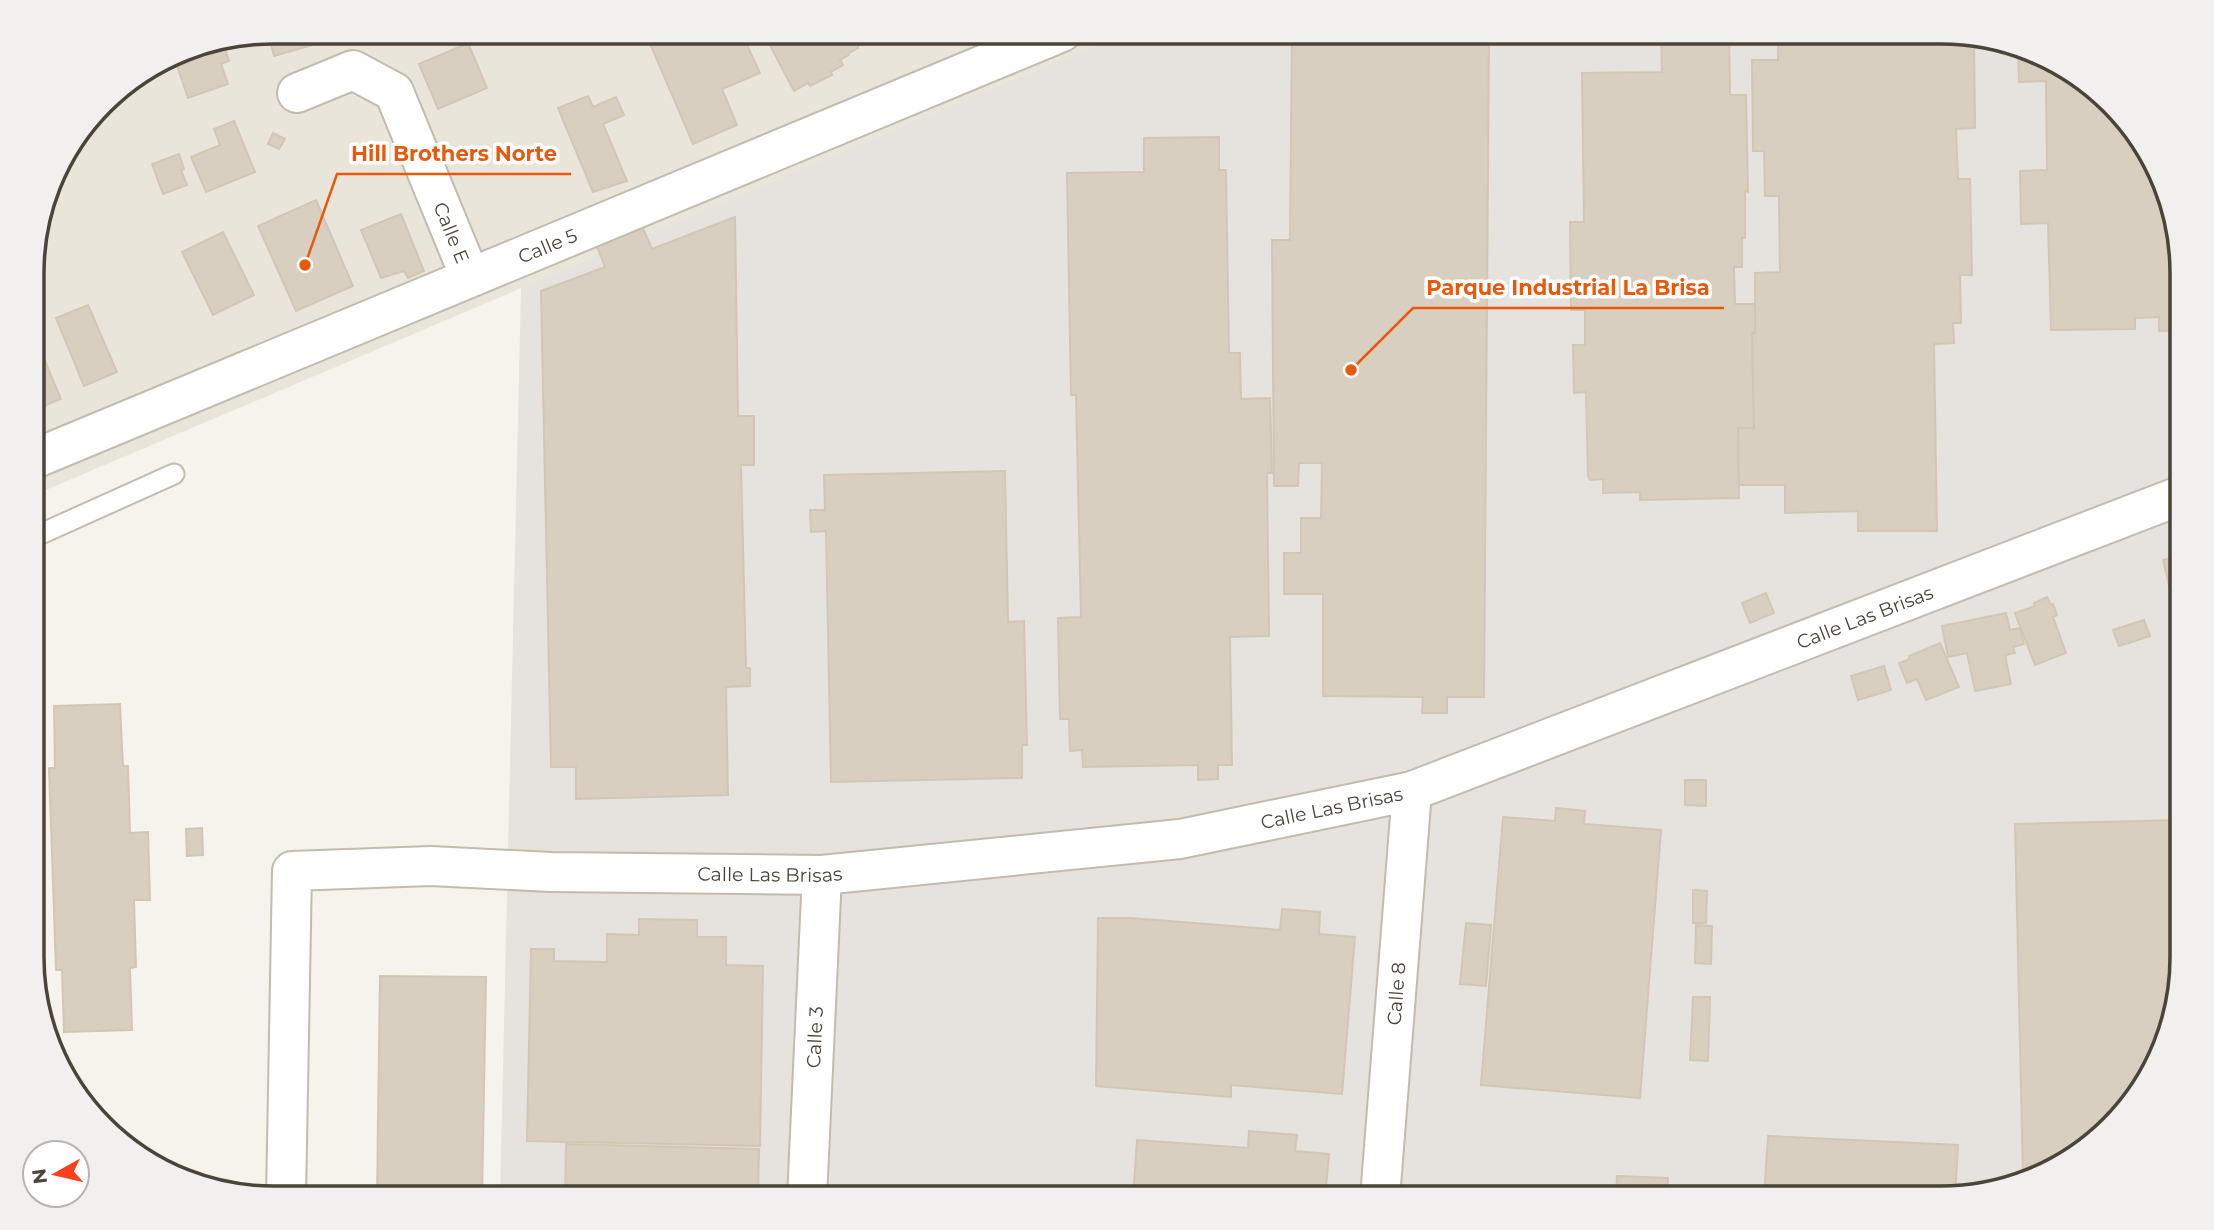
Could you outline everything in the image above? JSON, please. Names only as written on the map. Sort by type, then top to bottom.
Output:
[{"type":"street","name":"Calle 5","points":[[44,455],[1033,44]]},
{"type":"street","name":"Calle E","points":[[297,93],[353,70],[394,92],[470,277]]},
{"type":"street","name":"Calle Las Brisas","points":[[286,1186],[292,871],[431,866],[551,872],[821,875],[1180,839],[1412,791],[2170,500]]},
{"type":"street","name":"Calle 8","points":[[1381,1186],[1412,791]]},
{"type":"street","name":"Calle 3","points":[[808,1186],[821,875]]},
{"type":"lane","points":[[44,532],[173,474]]},
{"type":"shaded area","points":[[272,44],[1097,44],[44,491],[44,272],[48,228],[56,199],[74,158],[100,122],[133,91],[171,67],[213,52]]},
{"type":"shaded area","points":[[1097,44],[1942,44],[1972,46],[2029,61],[2056,74],[2081,91],[2123,133],[2140,158],[2153,185],[2166,228],[2170,257],[2170,973],[2166,1002],[2153,1045],[2140,1072],[2123,1097],[2081,1139],[2043,1163],[2015,1174],[1957,1186],[500,1186],[521,288]]},
{"type":"building","points":[[271,44],[316,44],[274,56]]},
{"type":"building","points":[[468,44],[487,88],[438,109],[419,64]]},
{"type":"building","points":[[650,44],[747,44],[760,73],[722,89],[737,125],[693,144]]},
{"type":"building","points":[[769,44],[863,44],[840,60],[843,65],[831,72],[832,75],[794,91]]},
{"type":"building","points":[[1292,44],[1489,44],[1484,697],[1447,697],[1447,713],[1422,713],[1423,697],[1323,696],[1323,594],[1284,594],[1284,553],[1301,553],[1301,518],[1321,518],[1322,463],[1299,463],[1298,486],[1274,486],[1272,240],[1290,240]]},
{"type":"building","points":[[1661,44],[1729,44],[1730,95],[1746,95],[1748,192],[1745,191],[1745,238],[1742,238],[1742,267],[1734,267],[1735,304],[1756,304],[1755,333],[1752,333],[1754,428],[1738,428],[1739,498],[1640,500],[1640,492],[1603,493],[1603,479],[1590,480],[1588,476],[1586,392],[1574,393],[1573,345],[1585,345],[1585,310],[1571,310],[1570,222],[1584,222],[1582,73],[1662,72]]},
{"type":"building","points":[[1778,44],[1974,46],[1975,128],[1956,129],[1958,179],[1970,179],[1972,275],[1960,275],[1961,323],[1953,323],[1954,343],[1934,344],[1937,531],[1858,531],[1858,511],[1785,513],[1785,485],[1739,485],[1738,428],[1754,428],[1752,333],[1755,333],[1755,273],[1780,272],[1779,196],[1765,196],[1764,151],[1753,151],[1752,60],[1778,60]]},
{"type":"building","points":[[225,50],[229,61],[221,64],[228,84],[188,98],[177,65]]},
{"type":"building","points":[[2018,58],[2056,74],[2081,91],[2103,111],[2123,133],[2140,158],[2153,185],[2166,228],[2170,257],[2170,331],[2159,331],[2159,317],[2135,318],[2135,329],[2051,330],[2048,223],[2021,224],[2020,171],[2047,170],[2046,81],[2019,82]]},
{"type":"building","points":[[588,96],[593,107],[616,97],[624,115],[603,124],[627,181],[593,192],[558,108]]},
{"type":"building","points":[[234,121],[255,172],[206,192],[191,157],[220,145],[214,129]]},
{"type":"building","points":[[273,133],[285,139],[279,149],[268,144]]},
{"type":"building","points":[[1219,137],[1219,170],[1226,170],[1229,353],[1240,353],[1241,399],[1270,398],[1272,473],[1267,473],[1269,636],[1230,637],[1232,765],[1218,765],[1218,779],[1198,780],[1198,765],[1083,767],[1082,750],[1070,751],[1069,719],[1060,719],[1058,618],[1081,617],[1076,395],[1071,395],[1067,173],[1144,172],[1144,138]]},
{"type":"building","points":[[179,154],[187,185],[163,194],[152,164]]},
{"type":"building","points":[[316,200],[353,286],[296,311],[258,226]]},
{"type":"building","points":[[401,214],[424,271],[408,278],[404,271],[381,278],[361,230]]},
{"type":"building","points":[[735,217],[738,416],[754,416],[754,465],[741,465],[746,668],[750,668],[750,686],[726,687],[728,795],[576,799],[576,767],[551,767],[541,291],[605,267],[596,244],[641,224],[652,249]]},
{"type":"building","points":[[223,232],[254,295],[213,315],[182,252]]},
{"type":"building","points":[[88,305],[117,372],[84,386],[56,318]]},
{"type":"building","points":[[44,359],[61,399],[44,406]]},
{"type":"building","points":[[1005,471],[1008,622],[1024,621],[1027,745],[1022,745],[1022,778],[831,782],[826,531],[811,532],[810,510],[825,510],[824,475]]},
{"type":"building","points":[[2170,558],[2170,589],[2163,560]]},
{"type":"building","points":[[1766,593],[1774,613],[1750,623],[1742,603]]},
{"type":"building","points":[[2047,597],[2057,615],[2053,617],[2066,653],[2035,665],[2015,613],[2035,606],[2034,603]]},
{"type":"building","points":[[2006,613],[2010,630],[2020,628],[2024,644],[2013,647],[2015,653],[2005,655],[2011,684],[1975,691],[1967,653],[1948,657],[1942,626]]},
{"type":"building","points":[[2144,620],[2150,636],[2119,646],[2113,630]]},
{"type":"building","points":[[1940,643],[1959,687],[1926,700],[1917,679],[1907,683],[1899,663]]},
{"type":"building","points":[[1884,666],[1891,690],[1858,700],[1851,676]]},
{"type":"building","points":[[120,704],[123,766],[128,766],[130,833],[148,832],[150,900],[134,900],[136,967],[130,968],[132,1030],[64,1032],[62,970],[56,970],[49,768],[55,768],[54,706]]},
{"type":"building","points":[[1685,780],[1706,780],[1706,806],[1685,805]]},
{"type":"building","points":[[1556,808],[1585,811],[1584,824],[1661,830],[1640,1098],[1481,1085],[1503,817],[1555,821]]},
{"type":"building","points":[[2170,820],[2170,973],[2166,1002],[2153,1045],[2140,1072],[2123,1097],[2103,1119],[2081,1139],[2056,1156],[2023,1171],[2015,824]]},
{"type":"building","points":[[202,828],[203,855],[187,856],[186,829]]},
{"type":"building","points":[[1693,890],[1707,891],[1706,923],[1693,923]]},
{"type":"building","points":[[1282,909],[1320,912],[1319,934],[1355,937],[1342,1094],[1231,1085],[1231,1097],[1096,1086],[1098,918],[1131,918],[1280,930]]},
{"type":"building","points":[[639,919],[697,920],[697,937],[726,937],[726,965],[763,966],[760,1146],[527,1141],[531,949],[554,949],[554,961],[607,962],[607,934],[639,935]]},
{"type":"building","points":[[1466,923],[1491,925],[1486,986],[1460,984]]},
{"type":"building","points":[[1696,925],[1712,926],[1711,964],[1695,963]]},
{"type":"building","points":[[380,976],[486,977],[482,1186],[377,1186]]},
{"type":"building","points":[[1693,997],[1710,997],[1708,1061],[1690,1060]]},
{"type":"building","points":[[1249,1131],[1297,1135],[1295,1151],[1329,1154],[1326,1186],[1134,1186],[1137,1140],[1248,1148]]},
{"type":"building","points":[[1768,1136],[1958,1145],[1956,1186],[1765,1186]]},
{"type":"building","points":[[566,1144],[759,1149],[758,1186],[565,1186]]},
{"type":"building","points":[[1617,1176],[1668,1178],[1668,1186],[1617,1186]]},
{"type":"place","name":"Hill Brothers Norte","points":[[305,265]]},
{"type":"place","name":"Parque Industrial La Brisa","points":[[1351,370]]}]
